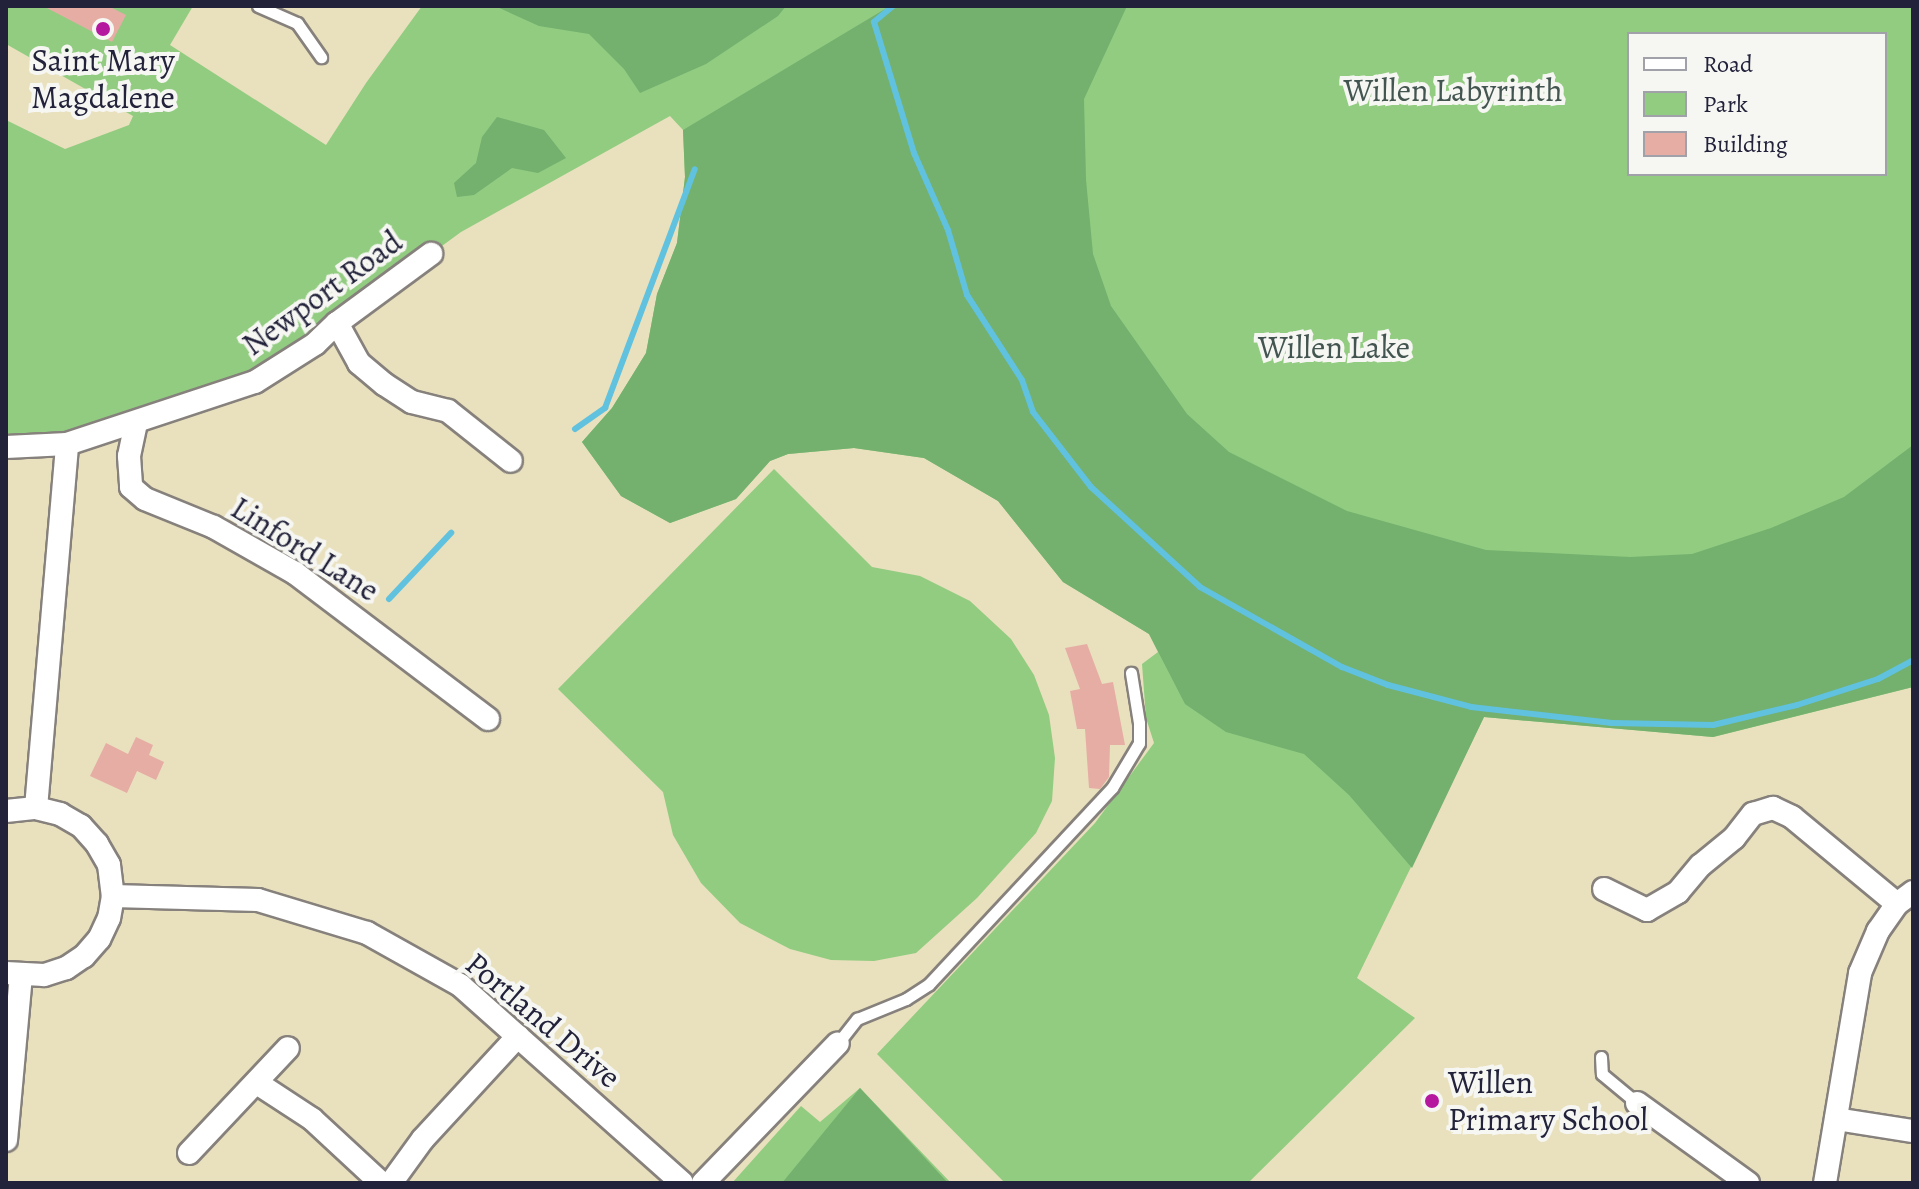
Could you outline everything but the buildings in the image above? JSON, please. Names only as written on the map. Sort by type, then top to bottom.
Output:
[{"type":"street","name":"Newport Road","points":[[6,447],[67,444],[255,382],[315,344],[337,323],[431,254]]},
{"type":"street","points":[[337,323],[359,363],[384,384],[412,402],[448,411],[511,461]]},
{"type":"street","name":"Linford Lane","points":[[136,423],[129,456],[131,487],[145,499],[214,527],[295,573],[488,719]]},
{"type":"street","points":[[36,808],[67,444]]},
{"type":"street","points":[[6,811],[36,808],[60,814],[81,826],[97,844],[109,865],[113,896],[104,929],[84,956],[66,968],[44,975],[14,975],[6,1140]]},
{"type":"street","points":[[1604,889],[1647,910],[1678,892],[1701,865],[1734,838],[1753,814],[1773,808],[1792,817],[1905,898],[1870,945],[1860,973],[1825,1183]]},
{"type":"street","name":"Portland Drive","points":[[113,896],[258,900],[367,933],[460,985],[682,1183]]},
{"type":"street","points":[[391,1183],[423,1139],[518,1036]]},
{"type":"street","points":[[703,1183],[838,1043]]},
{"type":"street","points":[[189,1153],[288,1048]]},
{"type":"street","points":[[257,1083],[312,1119],[381,1183]]},
{"type":"street","points":[[1637,1103],[1748,1183]]},
{"type":"street","points":[[1836,1119],[1913,1131]]},
{"type":"lane","points":[[258,6],[297,23],[321,57]]},
{"type":"lane","points":[[838,1043],[857,1019],[906,999],[929,984],[1106,795],[1127,767],[1139,743],[1131,673]]},
{"type":"lane","points":[[1601,1057],[1602,1074],[1637,1103]]},
{"type":"green space","name":"Willen Lake","points":[[193,6],[170,45],[326,145],[422,6],[1913,6],[1913,687],[1713,737],[1484,717],[1357,978],[1415,1018],[1248,1183],[1005,1183],[877,1054],[1095,823],[1154,743],[1146,718],[1142,664],[1158,652],[1149,634],[1063,582],[998,501],[924,458],[854,448],[788,454],[770,461],[736,499],[670,523],[621,496],[582,442],[612,408],[646,353],[657,294],[677,243],[685,177],[683,130],[670,116],[461,232],[337,323],[315,344],[136,423],[6,447],[6,120],[65,149],[129,125],[133,116],[6,44],[6,7]]},
{"type":"green space","points":[[495,6],[786,6],[778,16],[706,64],[640,93],[624,69],[589,34],[539,26]]},
{"type":"green space","points":[[890,6],[1127,6],[1084,99],[1086,180],[1093,254],[1111,306],[1187,414],[1229,452],[1347,511],[1486,550],[1630,557],[1692,554],[1771,528],[1844,497],[1913,445],[1913,687],[1713,737],[1484,717],[1412,868],[1349,795],[1304,754],[1226,732],[1185,704],[1149,634],[1063,582],[998,501],[924,458],[854,448],[788,454],[770,461],[736,499],[670,523],[621,496],[582,442],[612,408],[646,353],[657,294],[677,243],[685,177],[683,130]]},
{"type":"green space","points":[[497,117],[544,130],[566,158],[538,173],[512,168],[474,195],[457,197],[454,183],[476,163],[482,137]]},
{"type":"green space","points":[[774,469],[872,567],[920,576],[970,601],[1011,639],[1034,675],[1049,715],[1055,758],[1052,801],[1036,833],[977,898],[916,953],[874,961],[831,960],[790,949],[740,923],[701,883],[673,835],[663,792],[558,689]]},
{"type":"green space","points":[[860,1088],[951,1183],[732,1183],[801,1106],[820,1122]]},
{"type":"green space","points":[[860,1088],[900,1131],[948,1183],[782,1183]]},
{"type":"waterway","points":[[893,6],[874,22],[914,153],[948,230],[967,295],[1022,380],[1033,412],[1091,487],[1200,587],[1342,667],[1388,685],[1471,707],[1612,723],[1713,725],[1797,705],[1878,679],[1913,660]]},
{"type":"waterway","points":[[575,429],[605,408],[695,169]]},
{"type":"waterway","points":[[389,599],[451,533]]},
{"type":"place","name":"Saint Mary Magdalene","points":[[103,29]]},
{"type":"place","name":"Willen Primary School","points":[[1432,1101]]},
{"type":"park label","name":"Willen Labyrinth","points":[[1453,90]]}]
